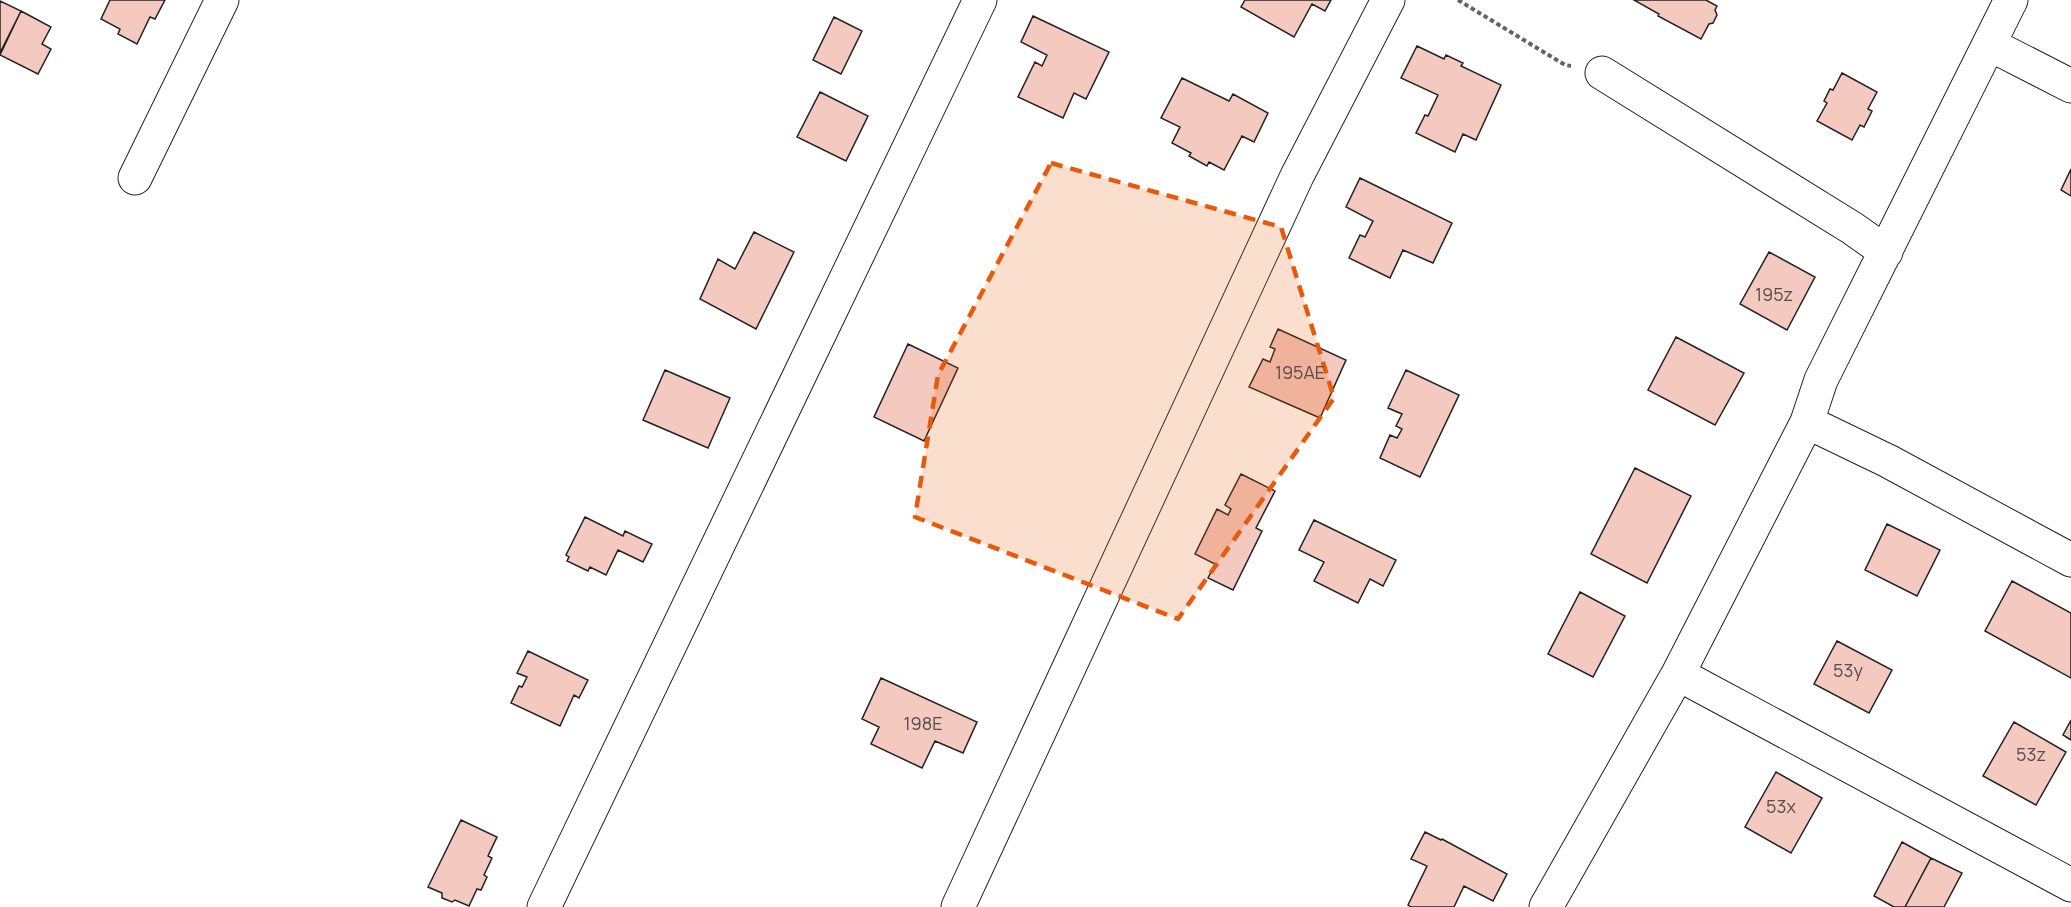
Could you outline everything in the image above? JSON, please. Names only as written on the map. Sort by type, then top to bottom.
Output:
[{"type":"street","points":[[135,178],[222,0]]},
{"type":"street","points":[[544,907],[980,0]]},
{"type":"street","points":[[958,907],[1297,176],[1388,0]]},
{"type":"street","points":[[1546,907],[1678,674],[1807,422],[1821,380],[2011,0]]},
{"type":"street","points":[[1989,44],[2071,86]]},
{"type":"street","points":[[1602,73],[1852,228],[1886,252]]},
{"type":"street","points":[[1807,422],[1888,461],[2071,560]]},
{"type":"street","points":[[1678,674],[2071,885]]},
{"type":"path","points":[[1458,0],[1565,64],[1602,73]]},
{"type":"highlighted area","points":[[1051,163],[1281,227],[1334,398],[1178,619],[915,517],[938,375]]},
{"type":"building","points":[[110,0],[165,0],[155,19],[150,17],[137,44],[118,34],[120,29],[101,19]]},
{"type":"building","points":[[1245,0],[1331,0],[1325,11],[1312,4],[1294,37],[1241,7]]},
{"type":"building","points":[[1634,0],[1706,0],[1717,6],[1715,10],[1717,15],[1701,39]]},
{"type":"building","points":[[0,1],[21,11],[0,53]]},
{"type":"building","points":[[21,11],[51,27],[42,44],[51,49],[38,74],[0,55]]},
{"type":"building","points":[[1033,16],[1109,52],[1086,99],[1074,93],[1063,118],[1018,97],[1035,62],[1042,66],[1047,55],[1021,42]]},
{"type":"building","points":[[834,17],[862,31],[841,74],[813,60]]},
{"type":"building","points":[[1417,46],[1444,59],[1446,55],[1463,63],[1461,66],[1501,85],[1476,140],[1463,134],[1455,152],[1416,133],[1425,115],[1428,116],[1438,95],[1401,78]]},
{"type":"building","points":[[1842,73],[1877,92],[1868,109],[1872,111],[1864,127],[1860,125],[1852,140],[1817,121],[1827,103],[1824,101],[1830,89],[1833,90]]},
{"type":"building","points":[[1182,78],[1229,101],[1233,94],[1268,113],[1254,142],[1242,136],[1224,170],[1209,162],[1207,166],[1189,156],[1191,153],[1172,143],[1180,127],[1161,118]]},
{"type":"building","points":[[820,92],[868,116],[846,161],[797,137]]},
{"type":"building","points":[[2071,169],[2071,196],[2061,190]]},
{"type":"building","points":[[1360,178],[1452,223],[1433,263],[1403,250],[1390,278],[1349,258],[1360,235],[1365,237],[1373,221],[1346,207]]},
{"type":"building","points":[[754,232],[794,252],[756,329],[700,299],[718,259],[735,269]]},
{"type":"building","points":[[1769,252],[1815,277],[1787,330],[1740,304]]},
{"type":"building","points":[[1278,329],[1346,360],[1320,418],[1249,387],[1263,359],[1270,362],[1275,349],[1270,347]]},
{"type":"building","points":[[1676,337],[1744,373],[1715,425],[1648,390]]},
{"type":"building","points":[[908,344],[958,368],[924,441],[874,417]]},
{"type":"building","points":[[665,370],[730,398],[708,448],[643,420]]},
{"type":"building","points":[[1406,370],[1459,395],[1420,477],[1380,458],[1390,435],[1397,438],[1402,429],[1396,426],[1402,414],[1388,408]]},
{"type":"building","points":[[1635,468],[1691,496],[1647,583],[1591,554]]},
{"type":"building","points":[[1241,474],[1275,491],[1256,528],[1262,531],[1233,590],[1208,578],[1215,564],[1195,554],[1217,509],[1228,515],[1231,509],[1225,505]]},
{"type":"building","points":[[585,517],[623,536],[625,531],[652,544],[643,562],[618,550],[606,575],[590,567],[588,571],[567,561],[569,557],[566,555]]},
{"type":"building","points":[[1314,520],[1396,560],[1383,586],[1370,579],[1358,603],[1314,581],[1324,562],[1299,550]]},
{"type":"building","points":[[1887,524],[1940,550],[1917,596],[1865,570]]},
{"type":"building","points":[[2012,581],[2071,613],[2071,678],[1985,631]]},
{"type":"building","points":[[1580,592],[1625,616],[1593,677],[1548,654]]},
{"type":"building","points":[[1837,641],[1892,670],[1869,713],[1814,684]]},
{"type":"building","points":[[528,651],[588,680],[579,698],[574,695],[560,726],[511,703],[519,686],[522,687],[527,677],[517,673]]},
{"type":"building","points":[[881,678],[977,722],[963,753],[935,741],[922,768],[871,744],[879,727],[862,719]]},
{"type":"building","points":[[2071,720],[2071,740],[2063,735]]},
{"type":"building","points":[[2014,722],[2066,752],[2036,805],[1983,776]]},
{"type":"building","points":[[1776,772],[1822,798],[1791,853],[1745,827]]},
{"type":"building","points":[[461,820],[497,837],[488,856],[492,858],[484,875],[487,877],[481,890],[477,889],[469,906],[442,898],[442,893],[428,887]]},
{"type":"building","points":[[1425,832],[1507,874],[1493,901],[1464,886],[1454,907],[1411,907],[1408,905],[1427,866],[1411,859]]},
{"type":"building","points":[[1902,842],[1931,858],[1905,907],[1894,907],[1874,896]]},
{"type":"building","points":[[1931,858],[1962,873],[1944,907],[1905,907]]}]
